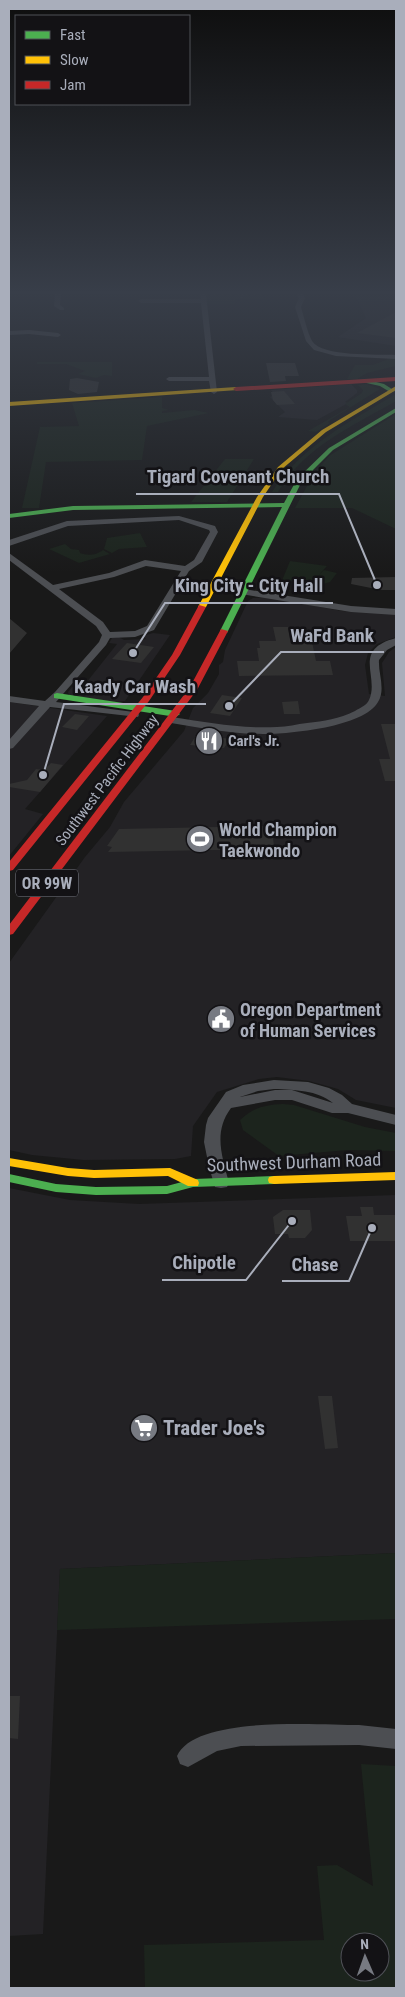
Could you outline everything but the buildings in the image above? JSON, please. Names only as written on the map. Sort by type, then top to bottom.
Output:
[{"type":"main road","points":[[9,404],[280,387]]},
{"type":"main road","name":"Southwest Pacific Highway","points":[[9,868],[137,712],[176,655],[256,505],[275,474],[297,452],[330,428],[394,390]]},
{"type":"main road","name":"Southwest Pacific Highway","points":[[9,932],[174,717],[201,677],[299,480],[321,456],[396,410]]},
{"type":"main road","points":[[9,516],[80,507],[286,505]]},
{"type":"main road","points":[[52,700],[174,717]]},
{"type":"main road","name":"Southwest Durham Road","points":[[9,1162],[68,1172],[94,1174],[170,1172],[193,1183]]},
{"type":"main road","name":"Southwest Durham Road","points":[[9,1178],[56,1188],[96,1191],[167,1190],[193,1183],[396,1176]]},
{"type":"street","points":[[213,387],[214,392]]},
{"type":"street","points":[[9,544],[67,524],[135,522],[154,518],[188,519],[209,526],[214,532],[198,562],[186,569],[151,628],[146,632],[107,635]]},
{"type":"street","points":[[9,557],[100,624],[107,635]]},
{"type":"street","points":[[51,588],[111,575],[145,563],[186,569]]},
{"type":"street","points":[[244,592],[350,609],[396,612]]},
{"type":"street","points":[[9,746],[103,643],[107,635]]},
{"type":"street","points":[[174,717],[258,729],[292,729],[340,722],[367,708],[375,697],[374,658],[383,648],[396,641]]},
{"type":"street","points":[[9,690],[52,700]]},
{"type":"street","points":[[9,699],[52,700]]},
{"type":"street","points":[[220,1183],[211,1130],[216,1117],[228,1104],[243,1103],[254,1098],[270,1095],[291,1095],[333,1108],[346,1107],[362,1114],[396,1120]]},
{"type":"street","points":[[188,1756],[197,1749],[215,1741],[241,1736],[359,1736],[396,1739]]},
{"type":"shaded area","points":[[308,387],[354,387],[357,393],[345,402],[348,403],[317,420],[278,417],[285,412],[270,397],[275,395],[271,390]]},
{"type":"shaded area","points":[[360,387],[380,389],[330,420],[328,422],[330,423],[316,432],[308,431],[350,407],[345,404],[362,393],[363,390]]},
{"type":"shaded area","points":[[396,394],[396,401],[315,450],[301,462],[278,492],[272,492],[297,461],[312,448],[345,425]]},
{"type":"shaded area","points":[[162,397],[162,408],[169,410],[162,411],[162,413],[194,410],[209,413],[147,426],[142,460],[46,462],[39,508],[22,508],[40,427],[79,426],[72,403]]},
{"type":"shaded area","points":[[396,414],[396,529],[352,508],[295,508],[313,475],[329,456]]},
{"type":"shaded area","points":[[225,459],[254,459],[227,502],[191,502]]},
{"type":"shaded area","points":[[140,533],[147,547],[119,549],[112,553],[104,549],[107,538]]},
{"type":"shaded area","points":[[65,544],[71,549],[79,550],[83,554],[95,554],[103,550],[110,554],[79,563],[49,549]]},
{"type":"shaded area","points":[[290,561],[327,566],[318,576],[324,570],[337,573],[330,582],[317,586],[288,581],[285,584],[281,583]]},
{"type":"shaded area","points":[[266,597],[342,611],[396,614],[396,637],[377,644],[368,653],[365,665],[369,694],[385,696],[382,663],[389,652],[396,647],[396,1108],[356,1100],[338,1089],[309,1081],[277,1077],[259,1079],[217,1092],[193,1126],[191,1156],[175,1159],[84,1160],[32,1155],[9,1150],[9,963],[85,857],[110,827],[124,802],[184,731],[193,708],[208,693],[219,674],[219,665],[223,662],[225,650],[248,601],[253,598]]},
{"type":"shaded area","points":[[153,633],[170,635],[125,701],[114,702],[69,695],[68,692],[72,687],[82,688],[117,644],[109,643],[112,638],[119,637],[124,640],[146,639],[143,636]]},
{"type":"shaded area","points":[[9,702],[107,716],[25,809],[43,814],[9,856]]},
{"type":"shaded area","points":[[283,1104],[294,1105],[365,1127],[396,1133],[396,1151],[348,1150],[279,1156],[243,1130],[240,1120],[250,1112],[260,1108]]},
{"type":"shaded area","points":[[9,1188],[70,1200],[139,1204],[396,1195],[396,1553],[60,1569],[43,1934],[9,1936]]},
{"type":"shaded area","points":[[396,1553],[396,1619],[57,1630],[60,1569]]},
{"type":"shaded area","points":[[361,1764],[396,1766],[396,1988],[145,1988],[144,1945],[324,1940],[317,1866],[337,1865],[373,1886]]},
{"type":"traffic: fast","points":[[386,387],[392,391]]},
{"type":"traffic: fast","points":[[224,631],[299,480],[331,449],[396,410]]},
{"type":"traffic: fast","points":[[9,516],[73,508],[286,505]]},
{"type":"traffic: fast","points":[[57,696],[176,714]]},
{"type":"traffic: fast","points":[[9,1178],[56,1188],[96,1191],[167,1190],[193,1183],[274,1180]]},
{"type":"traffic: slow","points":[[202,607],[260,497],[280,468],[324,431],[396,388]]},
{"type":"traffic: slow","points":[[9,404],[236,389]]},
{"type":"traffic: slow","points":[[9,1162],[68,1172],[94,1174],[170,1172],[193,1183]]},
{"type":"traffic: slow","points":[[274,1180],[396,1176]]},
{"type":"traffic: jam","points":[[236,389],[265,387]]},
{"type":"traffic: jam","points":[[9,868],[146,699],[176,655],[202,607]]},
{"type":"traffic: jam","points":[[9,932],[194,688],[224,631]]},
{"type":"place","name":"Tigard Covenant Church","points":[[377,585]]},
{"type":"place","name":"King City - City Hall","points":[[133,653]]},
{"type":"place","name":"WaFd Bank","points":[[229,706]]},
{"type":"place","name":"Carl's Jr.","points":[[209,741]]},
{"type":"place","name":"Kaady Car Wash","points":[[43,775]]},
{"type":"place","name":"World Champion Taekwondo","points":[[200,839]]},
{"type":"place","name":"Oregon Department of Human Services","points":[[221,1019]]},
{"type":"place","name":"Chipotle","points":[[292,1221]]},
{"type":"place","name":"Chase","points":[[372,1228]]},
{"type":"place","name":"Trader Joe's","points":[[144,1428]]}]
